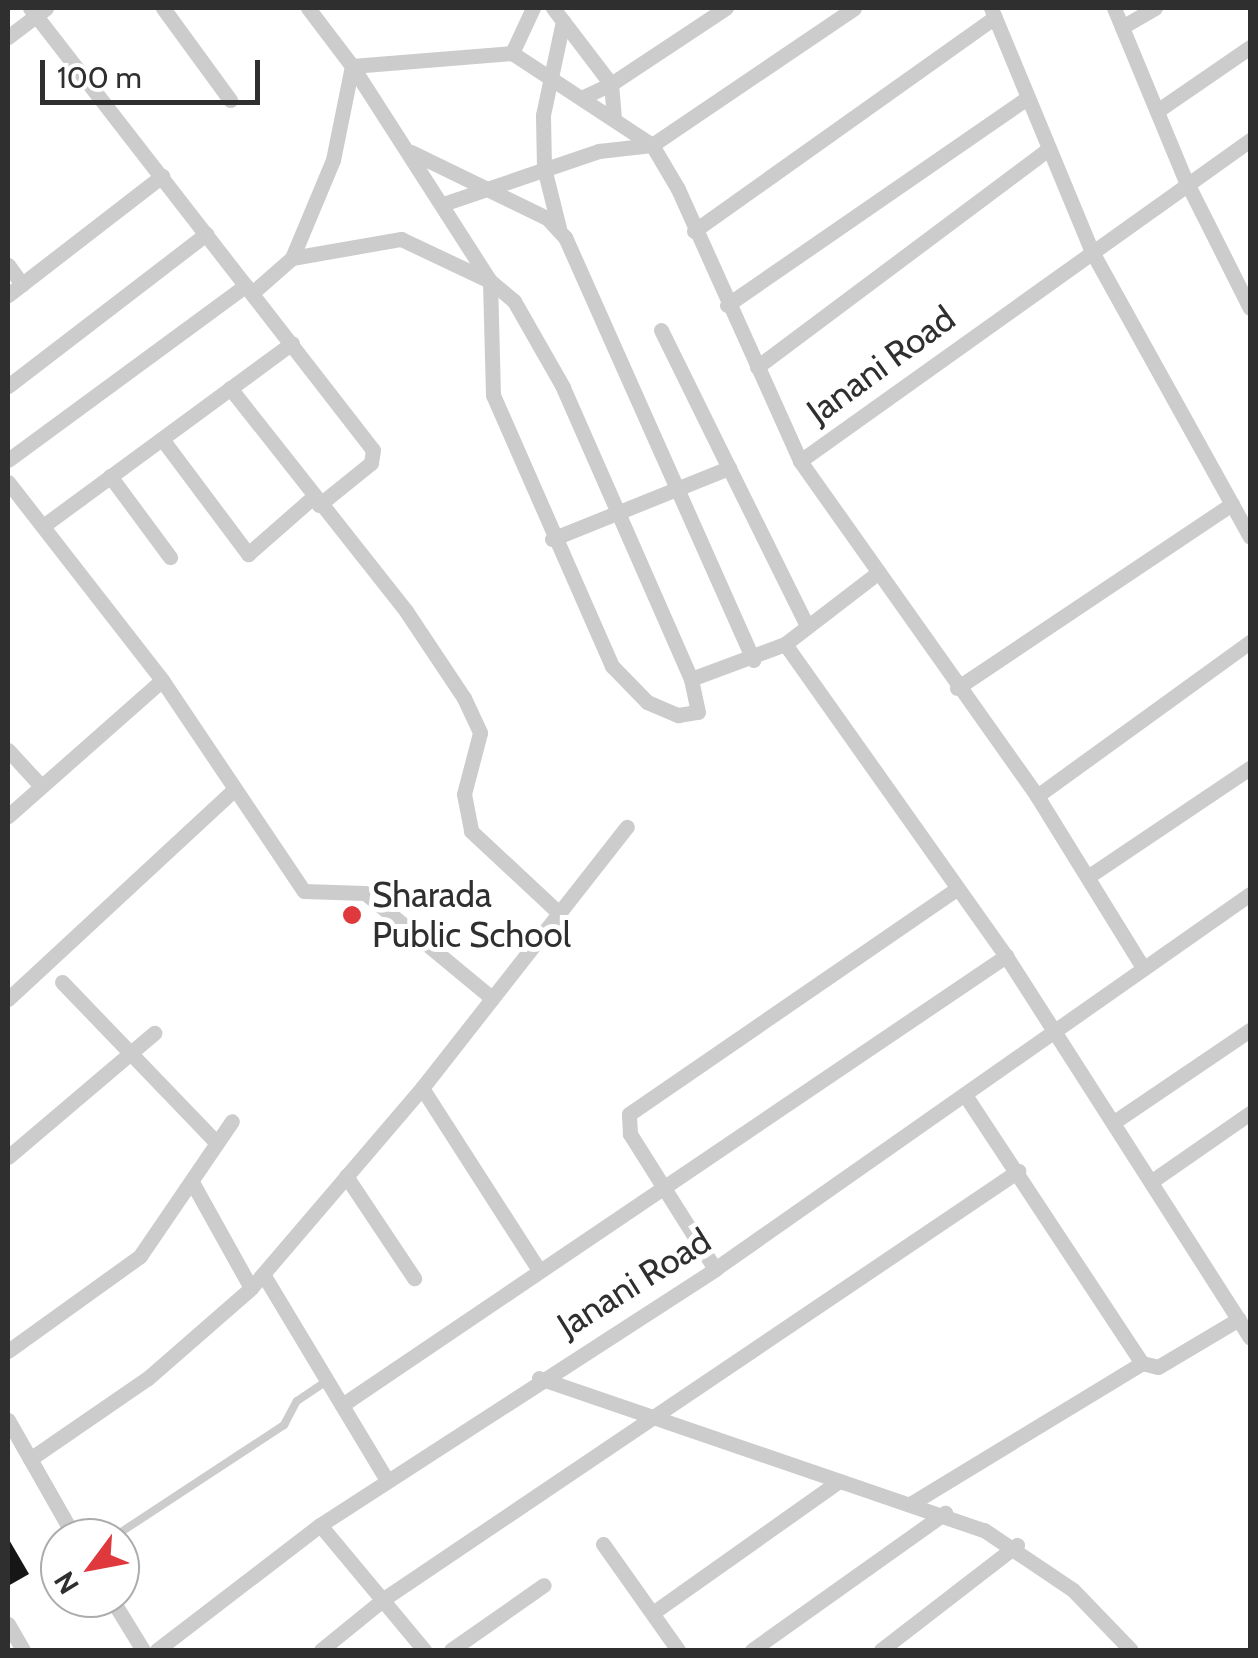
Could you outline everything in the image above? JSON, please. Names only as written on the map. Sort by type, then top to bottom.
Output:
[{"type":"street","points":[[163,8],[230,100]]},
{"type":"street","points":[[8,460],[292,258],[401,239],[490,281],[514,300],[564,387],[692,679],[698,712],[678,715],[631,691],[552,539],[493,394],[490,281],[352,66],[308,8]]},
{"type":"street","points":[[512,53],[533,8]]},
{"type":"street","points":[[552,8],[610,84],[614,118]]},
{"type":"street","points":[[580,98],[610,84],[726,8]]},
{"type":"street","points":[[443,204],[482,186],[599,150],[652,146],[854,8]]},
{"type":"street","points":[[1114,8],[1185,179],[1250,308]]},
{"type":"street","points":[[1122,28],[1155,8]]},
{"type":"street","points":[[8,37],[37,10],[375,456],[248,554],[162,439]]},
{"type":"street","points":[[694,231],[993,12],[1046,150],[1091,250],[1250,537]]},
{"type":"street","points":[[563,22],[547,78],[544,168],[559,230],[683,490],[753,660]]},
{"type":"street","points":[[1157,110],[1250,47]]},
{"type":"street","points":[[352,66],[512,53],[652,146],[800,461]]},
{"type":"street","points":[[292,258],[332,160],[352,66]]},
{"type":"street","points":[[728,306],[1028,98]]},
{"type":"street","name":"Janani Road","points":[[1142,966],[1037,796],[956,688],[880,572],[800,461],[1185,179],[1249,143]]},
{"type":"street","points":[[408,150],[559,230]]},
{"type":"street","points":[[757,367],[1046,150]]},
{"type":"street","points":[[8,295],[162,176]]},
{"type":"street","points":[[8,386],[206,234]]},
{"type":"street","points":[[8,265],[22,284]]},
{"type":"street","points":[[661,330],[807,626]]},
{"type":"street","points":[[43,526],[292,343]]},
{"type":"street","points":[[230,388],[406,610],[476,720],[480,754],[464,794],[470,831],[560,914]]},
{"type":"street","points":[[552,539],[683,490],[730,468]]},
{"type":"street","points":[[110,476],[170,557]]},
{"type":"street","points":[[8,482],[162,680],[304,891],[365,893],[492,998]]},
{"type":"street","points":[[956,688],[1232,504]]},
{"type":"street","points":[[692,679],[753,660],[786,644],[880,572]]},
{"type":"street","points":[[1037,796],[1250,642]]},
{"type":"street","points":[[786,644],[954,892],[1006,956],[1250,1338]]},
{"type":"street","points":[[8,816],[162,680]]},
{"type":"street","points":[[8,750],[41,786]]},
{"type":"street","points":[[1089,876],[1250,768]]},
{"type":"street","points":[[8,999],[235,790]]},
{"type":"street","points":[[30,1459],[148,1378],[251,1288],[422,1088],[627,827]]},
{"type":"street","points":[[715,1270],[630,1134],[629,1114],[954,892]]},
{"type":"street","name":"Janani Road","points":[[156,1650],[320,1525],[539,1378],[715,1270],[968,1098],[1142,966],[1250,894]]},
{"type":"street","points":[[342,1405],[1006,956]]},
{"type":"street","points":[[62,982],[217,1143]]},
{"type":"street","points":[[1114,1122],[1250,1030]]},
{"type":"street","points":[[8,1157],[154,1033]]},
{"type":"street","points":[[422,1088],[539,1270]]},
{"type":"street","points":[[968,1098],[1142,1363],[1158,1367],[1238,1319]]},
{"type":"street","points":[[1152,1181],[1250,1113]]},
{"type":"street","points":[[8,1351],[140,1256],[232,1121]]},
{"type":"street","points":[[321,1650],[385,1598],[1018,1171]]},
{"type":"street","points":[[346,1176],[414,1278]]},
{"type":"street","points":[[192,1182],[251,1288]]},
{"type":"street","points":[[262,1274],[387,1480]]},
{"type":"street","points":[[912,1503],[1142,1363]]},
{"type":"street","points":[[539,1378],[651,1420],[946,1513],[1017,1545],[1131,1650]]},
{"type":"street","points":[[8,1420],[64,1518]]},
{"type":"street","points":[[654,1612],[839,1481]]},
{"type":"street","points":[[752,1650],[946,1513]]},
{"type":"street","points":[[320,1525],[385,1598],[424,1650]]},
{"type":"street","points":[[602,1544],[678,1650]]},
{"type":"street","points":[[881,1650],[1017,1545]]},
{"type":"street","points":[[450,1650],[544,1585]]},
{"type":"street","points":[[123,1618],[143,1650]]},
{"type":"street","points":[[8,1624],[17,1648]]},
{"type":"lane","points":[[140,1520],[284,1425],[297,1400],[328,1381]]},
{"type":"building","points":[[8,1538],[29,1574],[8,1586]]},
{"type":"place","name":"Sharada Public School","points":[[352,915]]}]
